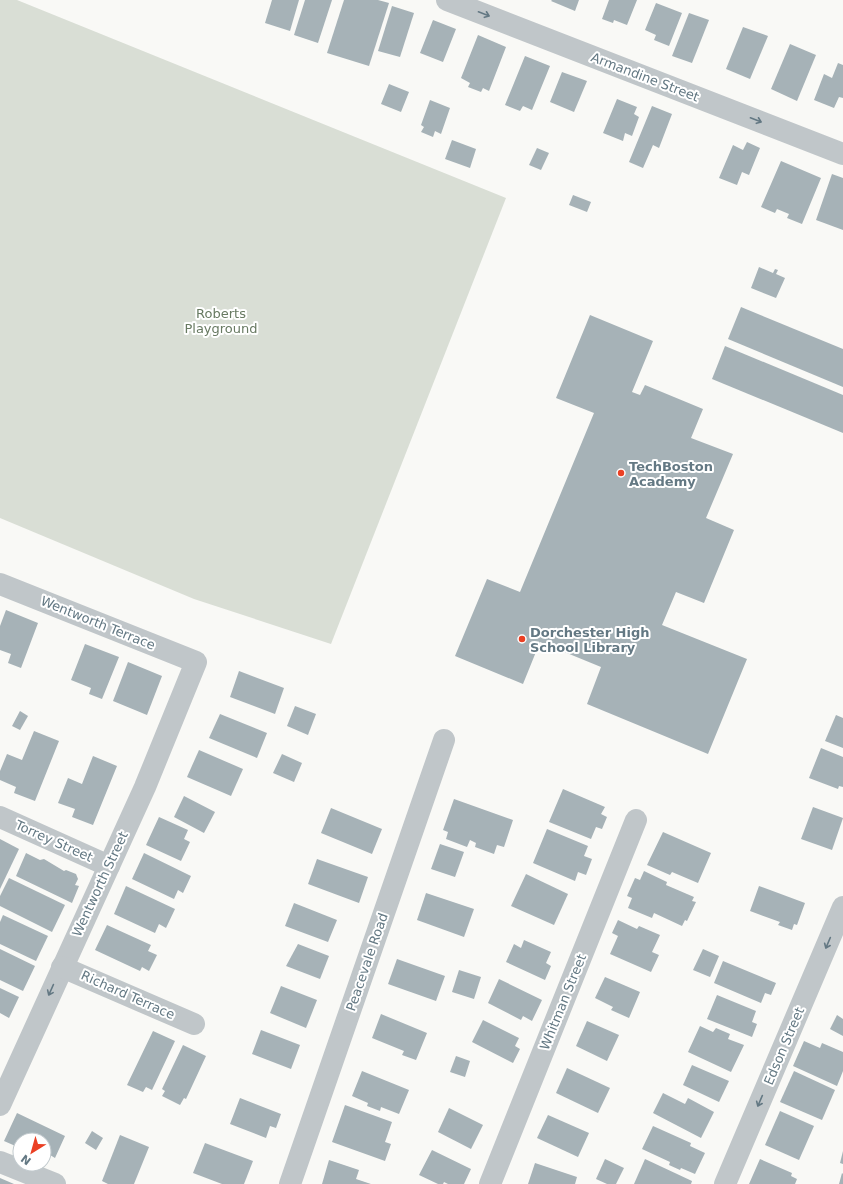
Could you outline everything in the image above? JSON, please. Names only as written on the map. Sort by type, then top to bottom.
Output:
[{"type":"street","name":"Armandine Street","points":[[447,0],[843,154]]},
{"type":"street","name":"Wentworth Terrace","points":[[0,584],[196,662]]},
{"type":"street","name":"Wentworth Street","points":[[0,1105],[145,787],[196,662]]},
{"type":"street","name":"Peacevale Road","points":[[290,1184],[444,740]]},
{"type":"street","name":"Torrey Street","points":[[0,817],[109,866]]},
{"type":"street","name":"Whitman Street","points":[[490,1184],[636,820]]},
{"type":"street","name":"Edson Street","points":[[725,1184],[843,907]]},
{"type":"street","name":"Richard Terrace","points":[[62,967],[194,1024]]},
{"type":"street","points":[[0,1162],[55,1184]]},
{"type":"green space","name":"Roberts Playground","points":[[0,0],[17,0],[506,198],[331,644],[194,599],[0,518]]},
{"type":"building","points":[[272,0],[299,0],[290,31],[265,23]]},
{"type":"building","points":[[305,0],[332,0],[318,43],[294,35]]},
{"type":"building","points":[[344,0],[378,0],[389,3],[369,66],[327,53]]},
{"type":"building","points":[[579,0],[575,11],[551,1]]},
{"type":"building","points":[[609,0],[637,0],[627,25],[614,20],[613,23],[602,19]]},
{"type":"building","points":[[656,3],[682,13],[669,46],[654,40],[656,35],[645,30]]},
{"type":"building","points":[[392,6],[414,13],[400,57],[378,51]]},
{"type":"building","points":[[689,13],[709,20],[692,63],[672,56]]},
{"type":"building","points":[[433,20],[456,29],[443,62],[420,53]]},
{"type":"building","points":[[743,27],[768,36],[750,79],[726,69]]},
{"type":"building","points":[[478,35],[506,47],[489,91],[483,88],[481,92],[468,87],[470,83],[461,78]]},
{"type":"building","points":[[790,44],[816,55],[797,101],[771,89]]},
{"type":"building","points":[[525,56],[550,66],[532,110],[523,106],[520,111],[505,105]]},
{"type":"building","points":[[838,63],[843,65],[843,98],[839,97],[834,108],[814,100],[824,74],[832,78]]},
{"type":"building","points":[[562,72],[587,81],[574,112],[550,102]]},
{"type":"building","points":[[389,84],[409,92],[401,112],[381,104]]},
{"type":"building","points":[[617,99],[637,107],[634,114],[639,117],[632,136],[625,133],[623,141],[603,133]]},
{"type":"building","points":[[430,100],[450,108],[441,134],[435,131],[433,137],[421,132],[424,127],[421,125]]},
{"type":"building","points":[[652,106],[672,114],[659,148],[653,145],[643,168],[629,162]]},
{"type":"building","points":[[452,140],[476,149],[470,168],[445,159]]},
{"type":"building","points":[[747,142],[760,148],[749,175],[742,172],[737,185],[719,178],[733,145],[743,150]]},
{"type":"building","points":[[537,148],[549,153],[541,170],[529,165]]},
{"type":"building","points":[[781,161],[821,178],[802,224],[787,218],[789,214],[777,209],[775,213],[761,207]]},
{"type":"building","points":[[832,174],[843,178],[843,230],[816,220]]},
{"type":"building","points":[[573,195],[591,202],[587,212],[569,205]]},
{"type":"building","points":[[759,267],[773,273],[775,269],[778,270],[776,274],[785,278],[776,298],[751,288]]},
{"type":"building","points":[[741,307],[843,349],[843,387],[728,339]]},
{"type":"building","points":[[590,315],[653,341],[632,392],[640,395],[645,385],[703,409],[691,438],[733,454],[706,518],[734,530],[704,603],[676,592],[662,625],[747,659],[708,754],[587,704],[601,667],[540,642],[523,684],[455,656],[487,579],[520,592],[594,413],[556,398]]},
{"type":"building","points":[[725,346],[843,395],[843,433],[712,379]]},
{"type":"building","points":[[6,610],[38,623],[21,668],[8,663],[11,654],[0,650],[0,626]]},
{"type":"building","points":[[85,644],[119,657],[102,699],[89,694],[91,688],[71,680]]},
{"type":"building","points":[[128,662],[162,676],[147,715],[113,701]]},
{"type":"building","points":[[239,671],[284,688],[275,714],[230,697]]},
{"type":"building","points":[[295,706],[316,714],[308,735],[287,726]]},
{"type":"building","points":[[20,711],[28,716],[20,730],[12,726]]},
{"type":"building","points":[[220,714],[267,733],[257,758],[209,738]]},
{"type":"building","points":[[836,715],[843,718],[843,748],[825,741]]},
{"type":"building","points":[[34,731],[59,741],[35,801],[14,793],[16,787],[0,780],[0,771],[7,754],[22,760]]},
{"type":"building","points":[[821,748],[843,757],[843,787],[839,786],[838,789],[809,778]]},
{"type":"building","points":[[199,750],[243,769],[231,796],[187,777]]},
{"type":"building","points":[[282,754],[302,763],[294,782],[273,773]]},
{"type":"building","points":[[93,756],[117,766],[93,825],[72,817],[75,809],[58,803],[68,778],[82,784]]},
{"type":"building","points":[[563,789],[605,807],[601,814],[607,817],[602,829],[596,827],[591,839],[549,822]]},
{"type":"building","points":[[184,796],[215,812],[204,833],[174,817]]},
{"type":"building","points":[[454,799],[513,820],[504,847],[497,845],[494,854],[475,847],[476,843],[470,840],[467,847],[446,839],[448,832],[443,830]]},
{"type":"building","points":[[813,807],[843,818],[832,850],[801,839]]},
{"type":"building","points":[[331,808],[382,829],[372,854],[321,833]]},
{"type":"building","points":[[159,817],[188,830],[184,839],[190,842],[181,861],[146,845]]},
{"type":"building","points":[[547,829],[588,846],[584,856],[592,859],[586,875],[578,872],[575,881],[533,863]]},
{"type":"building","points":[[663,832],[711,853],[698,883],[672,872],[670,875],[647,865]]},
{"type":"building","points":[[0,839],[19,849],[0,889]]},
{"type":"building","points":[[440,844],[464,852],[455,877],[431,869]]},
{"type":"building","points":[[26,853],[40,860],[44,859],[64,871],[66,870],[76,874],[78,879],[75,885],[79,886],[72,903],[16,876]]},
{"type":"building","points":[[144,853],[191,876],[183,893],[178,890],[174,899],[132,879]]},
{"type":"building","points":[[317,859],[368,877],[359,903],[308,884]]},
{"type":"building","points":[[644,871],[667,882],[666,885],[694,897],[692,901],[696,902],[687,921],[685,920],[682,926],[654,913],[652,918],[628,908],[632,898],[627,896],[635,878],[640,880]]},
{"type":"building","points":[[526,874],[568,894],[554,925],[511,906]]},
{"type":"building","points":[[9,878],[65,905],[52,932],[0,906],[0,896]]},
{"type":"building","points":[[126,886],[175,909],[166,928],[159,924],[155,933],[114,914]]},
{"type":"building","points":[[759,886],[805,903],[797,925],[794,924],[792,930],[778,925],[780,922],[750,911]]},
{"type":"building","points":[[426,893],[474,909],[464,937],[417,920]]},
{"type":"building","points":[[294,903],[337,920],[328,942],[285,926]]},
{"type":"building","points":[[3,915],[48,936],[36,961],[0,944],[0,922]]},
{"type":"building","points":[[618,920],[637,929],[639,926],[660,935],[652,952],[659,955],[651,972],[610,954],[618,936],[612,933]]},
{"type":"building","points":[[107,925],[151,945],[148,951],[157,955],[149,971],[142,967],[140,971],[95,950]]},
{"type":"building","points":[[524,940],[551,952],[546,963],[551,966],[545,980],[506,962],[514,944],[521,948]]},
{"type":"building","points":[[298,944],[329,956],[320,979],[286,966]]},
{"type":"building","points":[[0,949],[35,966],[23,991],[0,980]]},
{"type":"building","points":[[703,949],[719,956],[710,977],[693,970]]},
{"type":"building","points":[[397,959],[445,976],[436,1001],[388,984]]},
{"type":"building","points":[[723,961],[776,983],[771,995],[765,993],[761,1003],[714,983]]},
{"type":"building","points":[[459,970],[481,977],[474,999],[452,992]]},
{"type":"building","points":[[605,977],[640,992],[629,1018],[611,1010],[613,1007],[595,998]]},
{"type":"building","points":[[499,979],[542,1000],[532,1021],[523,1016],[521,1020],[488,1003]]},
{"type":"building","points":[[281,986],[317,1000],[306,1028],[270,1013]]},
{"type":"building","points":[[0,988],[19,997],[9,1018],[0,1013]]},
{"type":"building","points":[[717,995],[756,1011],[752,1022],[757,1024],[752,1037],[707,1019]]},
{"type":"building","points":[[381,1014],[427,1033],[416,1060],[402,1055],[404,1051],[372,1038]]},
{"type":"building","points":[[837,1015],[843,1019],[843,1036],[830,1029]]},
{"type":"building","points":[[483,1020],[519,1038],[515,1046],[520,1049],[513,1063],[472,1042]]},
{"type":"building","points":[[587,1021],[619,1035],[607,1061],[576,1046]]},
{"type":"building","points":[[700,1026],[713,1032],[716,1028],[730,1034],[728,1039],[744,1045],[731,1072],[688,1052]]},
{"type":"building","points":[[261,1030],[300,1045],[291,1069],[252,1054]]},
{"type":"building","points":[[153,1031],[175,1041],[152,1090],[146,1087],[143,1092],[127,1085]]},
{"type":"building","points":[[804,1041],[820,1048],[822,1043],[843,1052],[843,1071],[837,1086],[793,1066]]},
{"type":"building","points":[[183,1045],[206,1056],[186,1099],[184,1098],[180,1105],[162,1096],[165,1091],[162,1089]]},
{"type":"building","points":[[456,1056],[470,1061],[465,1077],[450,1072]]},
{"type":"building","points":[[692,1065],[729,1081],[719,1102],[683,1085]]},
{"type":"building","points":[[567,1068],[610,1088],[598,1113],[556,1093]]},
{"type":"building","points":[[362,1071],[409,1090],[399,1114],[381,1107],[380,1111],[367,1106],[368,1103],[352,1096]]},
{"type":"building","points":[[794,1071],[835,1090],[822,1120],[780,1102]]},
{"type":"building","points":[[663,1093],[685,1104],[688,1098],[714,1112],[701,1138],[653,1113]]},
{"type":"building","points":[[240,1098],[281,1114],[276,1128],[270,1126],[266,1138],[230,1124]]},
{"type":"building","points":[[345,1105],[392,1122],[385,1142],[391,1144],[385,1161],[332,1142]]},
{"type":"building","points":[[449,1108],[483,1125],[471,1149],[438,1132]]},
{"type":"building","points":[[780,1111],[814,1126],[799,1160],[765,1145]]},
{"type":"building","points":[[17,1113],[65,1136],[55,1158],[52,1156],[52,1132],[12,1132],[12,1144],[4,1141]]},
{"type":"building","points":[[548,1115],[589,1133],[578,1157],[537,1138]]},
{"type":"building","points":[[653,1126],[691,1143],[690,1146],[705,1153],[695,1174],[669,1165],[670,1162],[642,1149]]},
{"type":"building","points":[[92,1131],[103,1138],[96,1150],[85,1143]]},
{"type":"building","points":[[120,1135],[149,1147],[134,1184],[108,1184],[102,1181]]},
{"type":"building","points":[[205,1143],[253,1161],[244,1184],[222,1184],[193,1173]]},
{"type":"building","points":[[432,1150],[471,1169],[464,1184],[448,1184],[444,1182],[443,1184],[438,1184],[419,1175]]},
{"type":"building","points":[[843,1151],[843,1164],[840,1163]]},
{"type":"building","points":[[605,1159],[624,1168],[616,1184],[607,1184],[596,1179]]},
{"type":"building","points":[[645,1159],[692,1181],[691,1184],[634,1184]]},
{"type":"building","points":[[760,1159],[792,1173],[791,1176],[797,1179],[795,1184],[749,1184]]},
{"type":"building","points":[[329,1160],[359,1170],[356,1179],[371,1184],[322,1184]]},
{"type":"building","points":[[535,1163],[577,1177],[575,1184],[528,1184]]},
{"type":"building","points":[[842,1173],[843,1184],[839,1184]]},
{"type":"building","points":[[0,1178],[14,1184],[0,1184]]},
{"type":"place","name":"TechBoston Academy","points":[[621,473]]},
{"type":"place","name":"Dorchester High School Library","points":[[522,639]]}]
